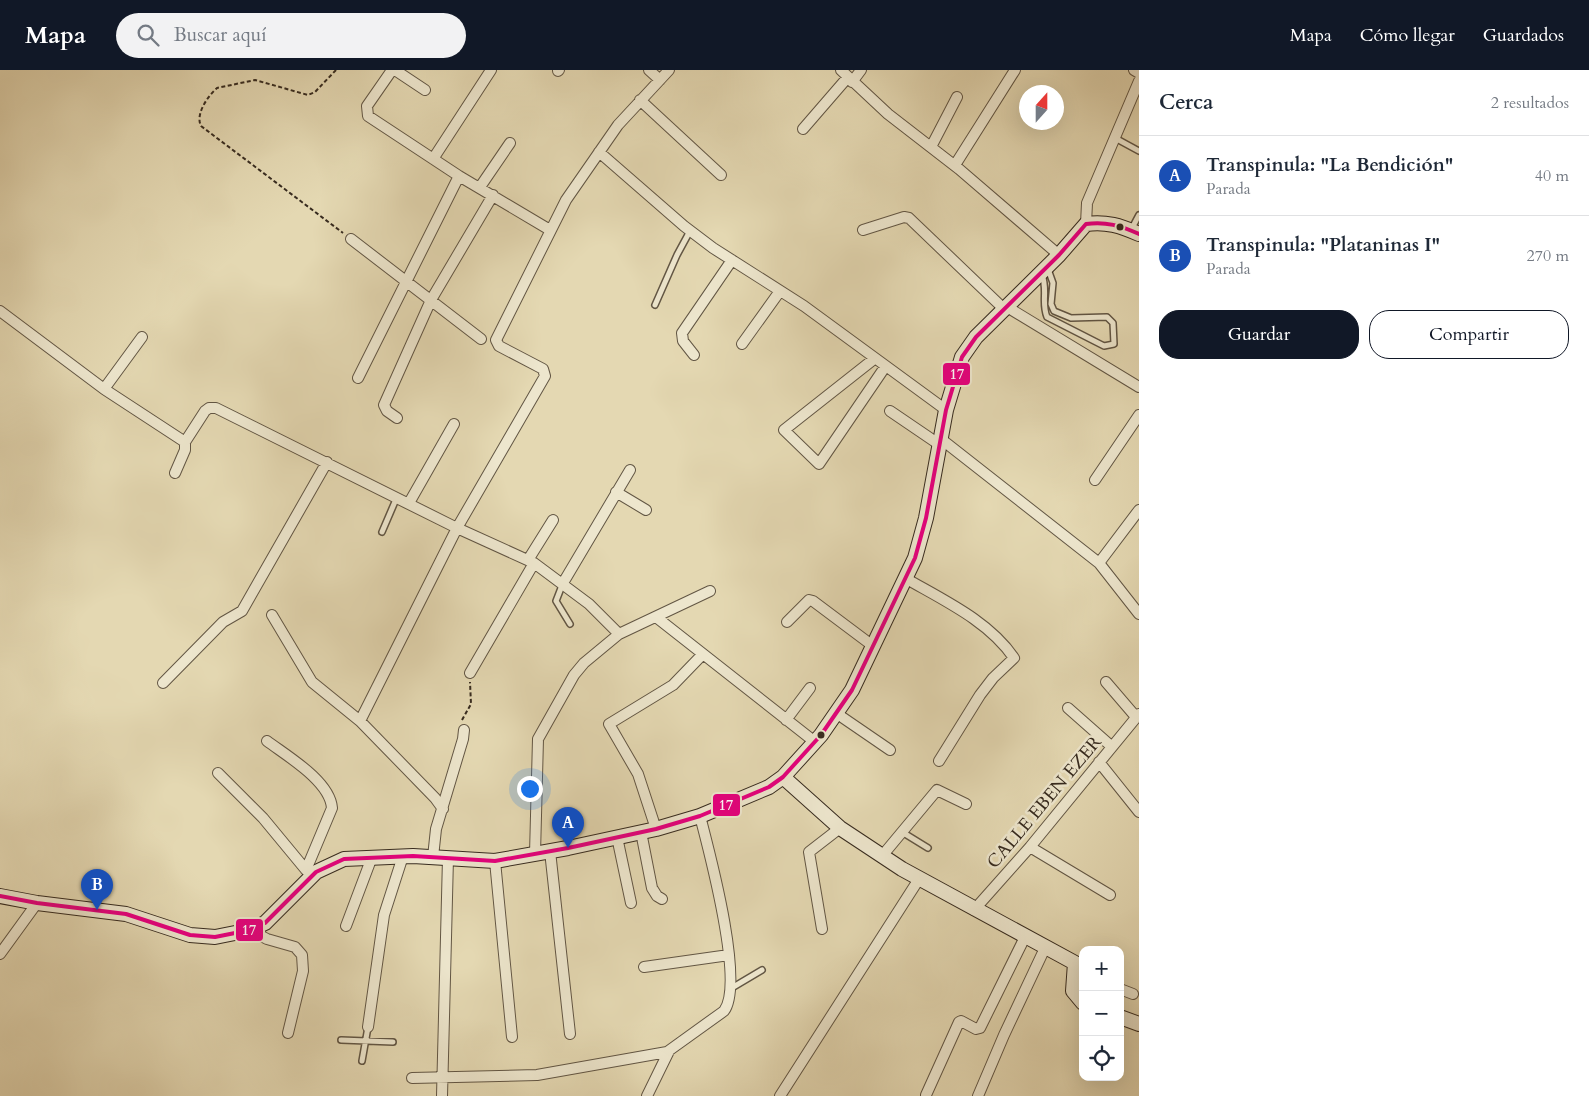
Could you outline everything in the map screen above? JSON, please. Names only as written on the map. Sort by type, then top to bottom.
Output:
[{"type":"street","points":[[425,90],[393,70],[369,102],[367,114],[379,124],[459,176],[550,230]]},
{"type":"street","points":[[433,159],[491,70]]},
{"type":"street","points":[[650,70],[660,80]]},
{"type":"street","points":[[360,721],[458,528],[545,376],[543,369],[495,342],[566,200],[599,152],[640,100],[669,70]]},
{"type":"street","points":[[803,129],[847,76],[861,70]]},
{"type":"street","points":[[955,165],[1015,70]]},
{"type":"street","points":[[1134,70],[1139,73]]},
{"type":"street","points":[[847,76],[888,114],[955,165],[1059,255]]},
{"type":"street","points":[[309,873],[335,862],[372,857],[402,856],[495,861],[550,851],[656,829],[700,816],[769,787],[783,777],[815,742],[852,690],[905,578],[922,536],[946,410],[962,357],[976,337],[1059,255],[1086,224],[1087,203],[1139,81]]},
{"type":"street","points":[[931,147],[957,97]]},
{"type":"street","points":[[640,100],[720,175]]},
{"type":"street","points":[[480,187],[510,143]]},
{"type":"street","points":[[599,152],[690,231],[804,306],[884,367],[946,410]]},
{"type":"street","points":[[358,378],[459,176]]},
{"type":"street","points":[[397,418],[387,411],[384,405],[431,300],[493,195]]},
{"type":"street","points":[[863,230],[904,217],[910,218],[1005,308],[1139,387]]},
{"type":"street","points":[[1086,224],[1100,222],[1135,232]]},
{"type":"street","points":[[351,239],[481,339]]},
{"type":"street","points":[[694,355],[683,340],[682,333],[732,260]]},
{"type":"street","points":[[742,344],[780,291]]},
{"type":"street","points":[[0,311],[104,389],[185,442]]},
{"type":"street","points":[[104,389],[142,337]]},
{"type":"street","points":[[874,359],[784,430],[819,464],[884,367]]},
{"type":"street","points":[[175,473],[185,450],[185,442],[205,411],[209,408],[216,408],[458,528],[531,562],[563,582],[619,634]]},
{"type":"street","points":[[890,411],[941,442],[1099,563],[1139,614]]},
{"type":"street","points":[[1096,480],[1139,415]]},
{"type":"street","points":[[409,503],[454,424]]},
{"type":"street","points":[[163,683],[223,622],[242,611],[327,462]]},
{"type":"street","points":[[563,582],[630,470]]},
{"type":"street","points":[[616,492],[646,510]]},
{"type":"street","points":[[1099,563],[1139,510]]},
{"type":"street","points":[[470,673],[553,520]]},
{"type":"street","points":[[905,578],[965,614],[996,636],[1014,658],[989,683],[939,762]]},
{"type":"street","points":[[535,854],[538,739],[574,674],[584,663],[619,634],[710,591]]},
{"type":"street","points":[[787,622],[808,600],[813,600],[873,646]]},
{"type":"street","points":[[272,615],[312,682],[360,721],[436,798],[443,809]]},
{"type":"street","points":[[656,617],[815,742]]},
{"type":"street","points":[[656,829],[638,774],[610,729],[609,724],[673,685],[702,655]]},
{"type":"street","points":[[1106,682],[1138,716]]},
{"type":"street","points":[[786,720],[810,688]]},
{"type":"street","points":[[1068,708],[1111,746]]},
{"type":"street","points":[[836,713],[890,750]]},
{"type":"street","name":"CALLE EBEN EZER","points":[[974,910],[1138,716]]},
{"type":"street","points":[[442,1096],[441,858],[436,829],[464,730]]},
{"type":"street","points":[[0,896],[37,903],[126,914],[202,937],[226,936],[250,930],[266,923],[309,873],[332,805],[316,779],[267,741]]},
{"type":"street","points":[[1098,762],[1139,812]]},
{"type":"street","points":[[218,773],[262,818],[309,873]]},
{"type":"street","points":[[783,777],[840,828],[882,856],[974,910],[1079,966]]},
{"type":"street","points":[[882,856],[937,790],[966,804]]},
{"type":"street","points":[[412,1078],[537,1075],[669,1051],[724,1011],[728,1005],[729,955],[722,902],[700,816]]},
{"type":"street","points":[[822,929],[809,852],[840,828]]},
{"type":"street","points":[[641,832],[652,888],[657,896],[662,899]]},
{"type":"street","points":[[616,837],[631,903]]},
{"type":"street","points":[[1030,846],[1110,895]]},
{"type":"street","points":[[550,851],[570,1034]]},
{"type":"street","points":[[368,1027],[384,915],[402,856]]},
{"type":"street","points":[[346,926],[372,857]]},
{"type":"street","points":[[495,861],[512,1037]]},
{"type":"street","points":[[780,1096],[919,879]]},
{"type":"street","points":[[0,954],[37,903]]},
{"type":"street","points":[[250,930],[267,939],[295,947],[302,955],[303,971],[288,1033]]},
{"type":"street","points":[[926,1095],[959,1022],[961,1021],[976,1029],[980,1028],[1026,938]]},
{"type":"street","points":[[978,1096],[1045,948]]},
{"type":"street","points":[[644,967],[729,955]]},
{"type":"street","points":[[1079,970],[1072,991],[1079,998]]},
{"type":"street","points":[[1124,991],[1133,994]]},
{"type":"street","points":[[1124,1018],[1139,1024]]},
{"type":"street","points":[[647,1096],[669,1051]]},
{"type":"lane","points":[[1115,138],[1139,151]]},
{"type":"lane","points":[[1135,232],[1139,215]]},
{"type":"lane","points":[[655,305],[690,231]]},
{"type":"lane","points":[[1044,269],[1053,283],[1052,308],[1057,313],[1076,318],[1107,317],[1111,320],[1114,344],[1104,346],[1047,317],[1043,305],[1046,285],[1044,269]]},
{"type":"lane","points":[[1073,329],[1076,318]]},
{"type":"lane","points":[[382,532],[397,497]]},
{"type":"lane","points":[[563,582],[556,601],[570,624]]},
{"type":"lane","points":[[902,832],[928,848]]},
{"type":"lane","points":[[729,990],[762,970]]},
{"type":"lane","points":[[362,1062],[368,1027]]},
{"type":"lane","points":[[341,1040],[393,1042]]},
{"type":"path","points":[[336,70],[316,92],[306,96],[255,80],[217,88],[200,112],[198,118],[201,126],[351,239]]},
{"type":"path","points":[[464,730],[462,719],[472,697],[470,673]]},
{"type":"transit line","name":"17","points":[[0,896],[37,903],[126,914],[190,935],[215,937],[250,930],[265,923],[316,872],[344,859],[413,856],[495,861],[656,829],[700,816],[769,787],[783,777],[821,735],[852,690],[915,558],[926,518],[946,410],[962,357],[976,337],[1059,255],[1086,224],[1100,223],[1113,225],[1139,234]]},
{"type":"place","name":"Transpinula: \"La Bendición\"","points":[[568,848]]},
{"type":"place","name":"Transpinula: \"Plataninas I\"","points":[[97,910]]}]
